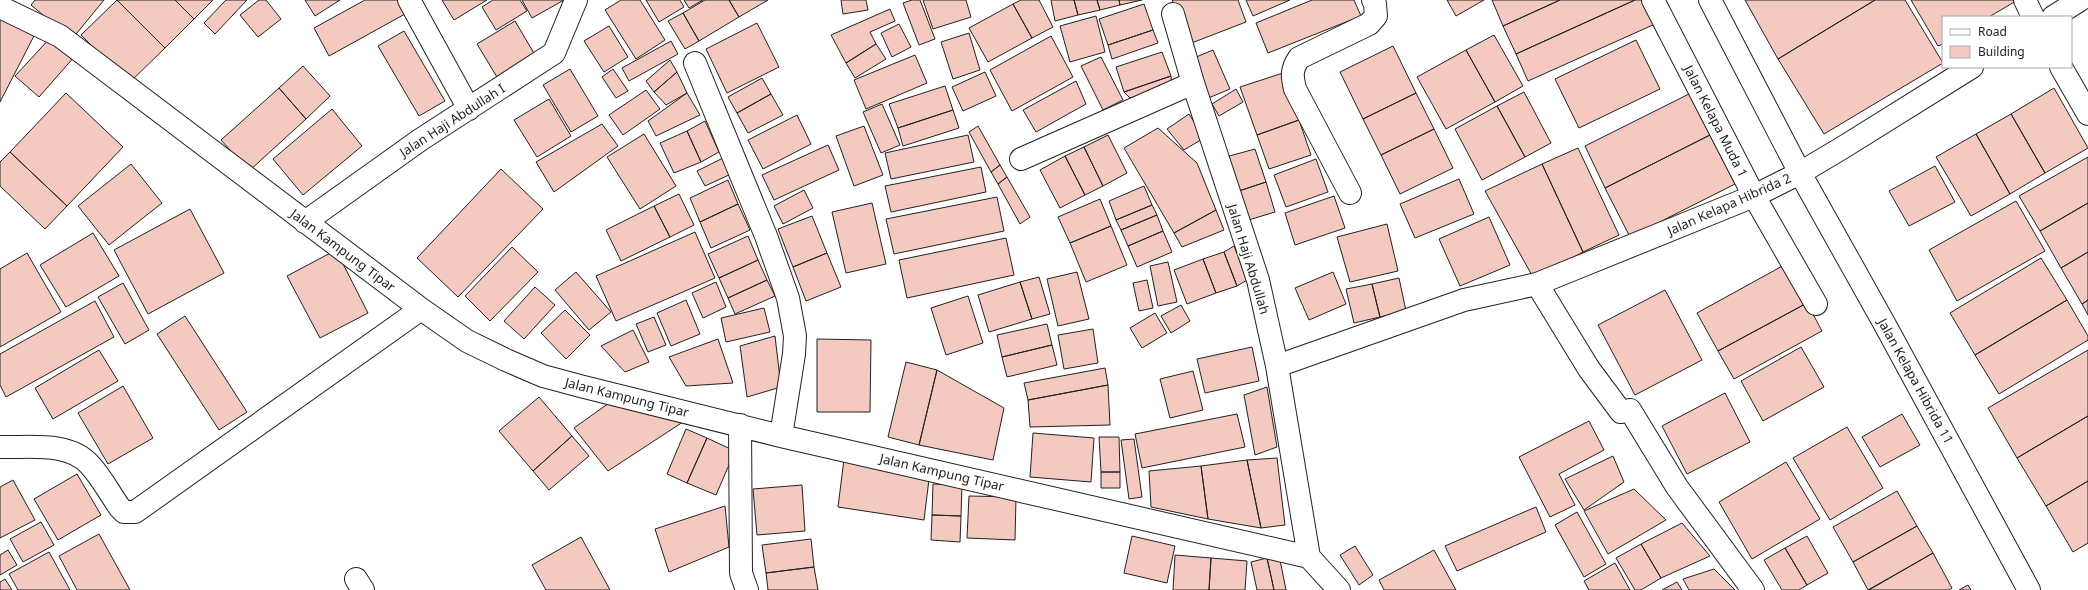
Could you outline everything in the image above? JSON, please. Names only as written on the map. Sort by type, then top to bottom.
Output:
[{"type":"street","points":[[408,0],[469,109]]},
{"type":"street","name":"Jalan Haji Abdullah I","points":[[306,222],[420,140],[554,53],[576,0]]},
{"type":"street","points":[[1350,193],[1296,89],[1291,75],[1293,67],[1299,58],[1368,24],[1376,16],[1375,4],[1373,0]]},
{"type":"street","name":"Jalan Kelapa Muda 1","points":[[1654,0],[1754,196],[1816,304]]},
{"type":"street","points":[[1710,0],[1800,173]]},
{"type":"street","points":[[2025,0],[2033,16]]},
{"type":"street","points":[[2055,16],[2080,0]]},
{"type":"street","name":"Jalan Kampung Tipar","points":[[0,7],[60,36],[421,309],[467,341],[543,376],[781,436],[1309,557]]},
{"type":"street","name":"Jalan Haji Abdullah","points":[[1173,14],[1193,82],[1258,280],[1277,366],[1309,557]]},
{"type":"street","points":[[695,63],[766,236],[788,298],[795,336],[794,354],[781,436]]},
{"type":"street","name":"Jalan Kelapa Hibrida 2","points":[[1277,366],[1464,300],[1537,284],[1754,196],[1800,173],[1970,68]]},
{"type":"street","points":[[2062,68],[2088,114]]},
{"type":"street","points":[[1021,159],[1193,82]]},
{"type":"street","name":"Jalan Kelapa Hibrida 11","points":[[1800,173],[1884,323],[2029,590]]},
{"type":"street","points":[[1537,284],[1589,369],[1621,412],[1630,410],[1677,487],[1753,590]]},
{"type":"street","points":[[0,447],[61,449],[71,451],[90,465],[124,512],[135,512],[421,309]]},
{"type":"street","points":[[740,425],[741,573],[747,590]]},
{"type":"street","points":[[1309,557],[1339,590]]},
{"type":"building","points":[[35,0],[104,0],[72,39],[31,5]]},
{"type":"building","points":[[117,0],[165,48],[129,83],[81,35]]},
{"type":"building","points":[[117,0],[175,0],[194,19],[165,48]]},
{"type":"building","points":[[175,0],[213,0],[194,19]]},
{"type":"building","points":[[226,0],[247,0],[215,34],[204,23]]},
{"type":"building","points":[[259,0],[266,0],[281,19],[258,37],[240,15]]},
{"type":"building","points":[[305,0],[340,0],[315,16]]},
{"type":"building","points":[[365,0],[398,0],[405,14],[329,56],[314,28]]},
{"type":"building","points":[[442,0],[487,0],[454,20]]},
{"type":"building","points":[[493,0],[520,0],[527,11],[496,30],[482,7]]},
{"type":"building","points":[[522,0],[564,0],[532,18]]},
{"type":"building","points":[[621,0],[640,0],[665,40],[636,59],[605,10]]},
{"type":"building","points":[[646,0],[680,0],[684,7],[659,22]]},
{"type":"building","points":[[684,0],[703,0],[689,8]]},
{"type":"building","points":[[705,0],[729,0],[739,17],[699,41],[683,13]]},
{"type":"building","points":[[729,0],[768,0],[739,17]]},
{"type":"building","points":[[841,0],[866,0],[868,10],[843,14]]},
{"type":"building","points":[[912,0],[920,0],[935,39],[919,45],[903,3]]},
{"type":"building","points":[[923,0],[966,0],[971,17],[933,29]]},
{"type":"building","points":[[1021,0],[1039,0],[1053,27],[1032,38],[1013,4]]},
{"type":"building","points":[[1051,0],[1074,0],[1078,15],[1055,21]]},
{"type":"building","points":[[1074,0],[1097,0],[1100,10],[1078,15]]},
{"type":"building","points":[[1097,0],[1119,0],[1120,5],[1100,10]]},
{"type":"building","points":[[1119,0],[1142,0],[1120,5]]},
{"type":"building","points":[[1172,0],[1238,0],[1246,22],[1189,44]]},
{"type":"building","points":[[1246,0],[1290,0],[1253,16]]},
{"type":"building","points":[[1312,0],[1354,0],[1361,16],[1268,53],[1256,23]]},
{"type":"building","points":[[1447,0],[1484,0],[1456,16]]},
{"type":"building","points":[[1492,0],[1560,0],[1503,26]]},
{"type":"building","points":[[1560,0],[1635,0],[1516,54],[1503,26]]},
{"type":"building","points":[[1635,0],[1644,0],[1655,24],[1528,81],[1516,54]]},
{"type":"building","points":[[1745,0],[1875,0],[1778,59]]},
{"type":"building","points":[[1875,0],[1905,0],[1942,64],[1824,134],[1778,59]]},
{"type":"building","points":[[1911,0],[2016,0],[1991,16],[1942,16],[1942,44],[1938,46]]},
{"type":"building","points":[[1013,4],[1032,38],[988,62],[969,28]]},
{"type":"building","points":[[1144,4],[1153,30],[1108,45],[1099,19]]},
{"type":"building","points":[[890,9],[895,21],[870,32],[876,44],[846,63],[831,35]]},
{"type":"building","points":[[0,13],[36,32],[0,102]]},
{"type":"building","points":[[683,13],[699,41],[685,49],[668,21]]},
{"type":"building","points":[[1096,16],[1105,52],[1070,62],[1060,26]]},
{"type":"building","points":[[515,21],[538,60],[500,82],[477,44]]},
{"type":"building","points":[[757,23],[779,67],[727,93],[706,49]]},
{"type":"building","points":[[899,24],[911,47],[892,57],[881,33]]},
{"type":"building","points":[[609,26],[628,57],[604,72],[584,41]]},
{"type":"building","points":[[1153,30],[1158,43],[1112,59],[1108,45]]},
{"type":"building","points":[[404,31],[445,101],[419,116],[378,46]]},
{"type":"building","points":[[969,33],[980,70],[953,79],[941,42]]},
{"type":"building","points":[[1494,35],[1523,86],[1495,102],[1466,50]]},
{"type":"building","points":[[52,36],[75,56],[39,97],[15,76]]},
{"type":"building","points":[[1051,36],[1073,77],[1012,111],[990,70]]},
{"type":"building","points":[[1636,40],[1660,89],[1579,128],[1555,79]]},
{"type":"building","points":[[671,41],[678,54],[629,81],[622,68]]},
{"type":"building","points":[[876,44],[886,59],[855,78],[846,63]]},
{"type":"building","points":[[1393,46],[1416,93],[1363,119],[1340,72]]},
{"type":"building","points":[[1213,50],[1230,89],[1206,99],[1189,60]]},
{"type":"building","points":[[1466,50],[1495,102],[1446,129],[1417,77]]},
{"type":"building","points":[[1162,52],[1171,76],[1124,92],[1116,67]]},
{"type":"building","points":[[915,55],[927,83],[866,109],[854,80]]},
{"type":"building","points":[[1101,57],[1123,100],[1103,110],[1081,66]]},
{"type":"building","points":[[670,60],[677,72],[654,92],[646,81]]},
{"type":"building","points":[[303,66],[330,96],[306,119],[279,88]]},
{"type":"building","points":[[570,69],[598,116],[571,132],[543,85]]},
{"type":"building","points":[[613,69],[628,91],[616,98],[602,77]]},
{"type":"building","points":[[677,72],[687,93],[666,105],[654,92]]},
{"type":"building","points":[[985,72],[996,96],[963,111],[952,87]]},
{"type":"building","points":[[1283,73],[1299,120],[1257,135],[1240,87]]},
{"type":"building","points":[[1171,76],[1172,84],[1130,98],[1124,92]]},
{"type":"building","points":[[762,78],[771,94],[737,113],[728,97]]},
{"type":"building","points":[[1076,81],[1086,104],[1036,132],[1023,110]]},
{"type":"building","points":[[945,86],[953,110],[898,128],[889,104]]},
{"type":"building","points":[[279,88],[306,119],[249,171],[221,140]]},
{"type":"building","points":[[2054,88],[2088,148],[2045,173],[2011,114]]},
{"type":"building","points":[[1236,89],[1243,102],[1219,116],[1212,104]]},
{"type":"building","points":[[646,90],[660,109],[623,135],[609,115]]},
{"type":"building","points":[[1524,92],[1551,143],[1525,157],[1497,106]]},
{"type":"building","points":[[66,93],[123,147],[67,206],[10,152]]},
{"type":"building","points":[[687,93],[700,115],[656,136],[648,121]]},
{"type":"building","points":[[1416,93],[1434,129],[1381,155],[1363,119]]},
{"type":"building","points":[[771,94],[783,115],[748,133],[737,113]]},
{"type":"building","points":[[1689,94],[1710,135],[1605,188],[1585,146]]},
{"type":"building","points":[[549,99],[571,136],[537,157],[514,120]]},
{"type":"building","points":[[882,104],[900,145],[881,153],[863,112]]},
{"type":"building","points":[[1497,106],[1525,157],[1482,180],[1455,129]]},
{"type":"building","points":[[332,109],[362,146],[303,195],[273,159]]},
{"type":"building","points":[[953,110],[959,128],[903,146],[898,128]]},
{"type":"building","points":[[1189,114],[1204,138],[1184,150],[1167,129]]},
{"type":"building","points":[[2011,114],[2045,173],[2010,194],[1976,134]]},
{"type":"building","points":[[797,115],[811,144],[763,169],[748,140]]},
{"type":"building","points":[[1299,120],[1311,155],[1269,169],[1257,135]]},
{"type":"building","points":[[705,121],[719,152],[701,162],[687,131]]},
{"type":"building","points":[[602,124],[618,146],[554,192],[536,162]]},
{"type":"building","points":[[864,126],[883,175],[854,186],[836,136]]},
{"type":"building","points":[[978,126],[1000,165],[991,172],[969,132]]},
{"type":"building","points":[[1158,128],[1197,163],[1216,210],[1174,233],[1124,148]]},
{"type":"building","points":[[1434,129],[1453,168],[1400,194],[1381,155]]},
{"type":"building","points":[[687,131],[701,162],[674,173],[660,143]]},
{"type":"building","points":[[644,134],[676,186],[640,209],[607,157]]},
{"type":"building","points":[[1976,134],[2010,194],[1971,216],[1936,157]]},
{"type":"building","points":[[968,135],[974,162],[891,179],[885,153]]},
{"type":"building","points":[[1108,135],[1127,173],[1103,186],[1084,147]]},
{"type":"building","points":[[1710,135],[1735,184],[1630,237],[1605,188]]},
{"type":"building","points":[[828,145],[839,170],[774,200],[762,175]]},
{"type":"building","points":[[1084,147],[1103,186],[1085,195],[1065,156]]},
{"type":"building","points":[[1578,148],[1619,235],[1583,252],[1542,164]]},
{"type":"building","points":[[1255,149],[1266,182],[1233,193],[1222,158]]},
{"type":"building","points":[[10,152],[67,206],[45,229],[0,186],[0,162]]},
{"type":"building","points":[[1065,156],[1085,195],[1060,208],[1040,170]]},
{"type":"building","points":[[2088,157],[2088,203],[2040,231],[2019,196]]},
{"type":"building","points":[[723,158],[731,174],[705,186],[697,171]]},
{"type":"building","points":[[1316,159],[1328,192],[1286,207],[1274,175]]},
{"type":"building","points":[[131,164],[162,203],[109,245],[78,206]]},
{"type":"building","points":[[1542,164],[1583,252],[1534,279],[1485,191]]},
{"type":"building","points":[[1000,165],[1007,177],[998,184],[991,172]]},
{"type":"building","points":[[1935,166],[1955,202],[1909,226],[1889,191]]},
{"type":"building","points":[[981,167],[986,192],[891,212],[885,186]]},
{"type":"building","points":[[501,169],[543,209],[458,297],[417,258]]},
{"type":"building","points":[[1007,177],[1030,217],[1020,224],[998,184]]},
{"type":"building","points":[[1459,179],[1474,214],[1415,238],[1400,204]]},
{"type":"building","points":[[728,180],[738,204],[700,222],[690,198]]},
{"type":"building","points":[[1266,182],[1275,212],[1242,222],[1233,193]]},
{"type":"building","points":[[1144,186],[1152,205],[1116,220],[1109,201]]},
{"type":"building","points":[[804,190],[813,208],[783,224],[774,206]]},
{"type":"building","points":[[679,194],[694,225],[670,237],[654,206]]},
{"type":"building","points":[[1334,196],[1345,228],[1295,245],[1285,213]]},
{"type":"building","points":[[997,197],[1004,231],[894,254],[886,219]]},
{"type":"building","points":[[1100,199],[1111,226],[1070,243],[1058,217]]},
{"type":"building","points":[[2016,201],[2045,251],[1957,301],[1929,250]]},
{"type":"building","points":[[872,203],[886,264],[846,273],[832,212]]},
{"type":"building","points":[[2088,203],[2088,252],[2061,268],[2040,231]]},
{"type":"building","points":[[738,204],[750,230],[711,248],[700,222]]},
{"type":"building","points":[[1152,205],[1157,215],[1121,230],[1116,220]]},
{"type":"building","points":[[654,206],[670,237],[621,261],[606,230]]},
{"type":"building","points":[[190,209],[224,273],[148,314],[114,250]]},
{"type":"building","points":[[1216,210],[1224,230],[1182,247],[1174,233]]},
{"type":"building","points":[[1157,215],[1163,231],[1128,246],[1121,230]]},
{"type":"building","points":[[812,216],[827,253],[793,267],[778,229]]},
{"type":"building","points":[[1489,217],[1510,265],[1460,286],[1439,239]]},
{"type":"building","points":[[1387,224],[1398,271],[1350,282],[1337,237]]},
{"type":"building","points":[[1111,226],[1127,265],[1086,282],[1070,243]]},
{"type":"building","points":[[1163,231],[1172,252],[1137,267],[1128,246]]},
{"type":"building","points":[[695,232],[715,278],[616,321],[596,276]]},
{"type":"building","points":[[93,233],[119,276],[66,307],[40,265]]},
{"type":"building","points":[[748,236],[758,260],[719,278],[708,254]]},
{"type":"building","points":[[1006,238],[1014,275],[907,298],[899,260]]},
{"type":"building","points":[[1234,246],[1247,280],[1237,286],[1224,252]]},
{"type":"building","points":[[512,247],[538,272],[490,321],[465,296]]},
{"type":"building","points":[[336,250],[368,313],[320,338],[287,276]]},
{"type":"building","points":[[1224,252],[1237,286],[1216,293],[1203,259]]},
{"type":"building","points":[[2088,252],[2088,300],[2082,304],[2061,268]]},
{"type":"building","points":[[27,253],[61,312],[0,347],[0,269]]},
{"type":"building","points":[[827,253],[841,287],[806,301],[793,267]]},
{"type":"building","points":[[2041,258],[2067,300],[1975,355],[1950,313]]},
{"type":"building","points":[[1203,259],[1216,293],[1187,304],[1174,270]]},
{"type":"building","points":[[758,260],[767,280],[728,298],[719,278]]},
{"type":"building","points":[[1168,262],[1177,302],[1158,306],[1150,266]]},
{"type":"building","points":[[1786,264],[1807,303],[1718,351],[1697,313]]},
{"type":"building","points":[[576,272],[611,312],[589,330],[555,290]]},
{"type":"building","points":[[1077,272],[1089,319],[1058,326],[1047,279]]},
{"type":"building","points":[[1333,272],[1346,304],[1309,320],[1295,288]]},
{"type":"building","points":[[1039,277],[1050,314],[1032,319],[1020,282]]},
{"type":"building","points":[[1399,278],[1406,311],[1380,317],[1372,284]]},
{"type":"building","points":[[767,280],[775,296],[735,314],[728,298]]},
{"type":"building","points":[[1147,280],[1153,308],[1139,311],[1133,283]]},
{"type":"building","points":[[716,282],[726,307],[703,318],[692,293]]},
{"type":"building","points":[[1020,282],[1032,319],[989,332],[978,295]]},
{"type":"building","points":[[123,283],[149,330],[125,344],[98,297]]},
{"type":"building","points":[[1372,284],[1380,317],[1354,323],[1346,289]]},
{"type":"building","points":[[535,287],[555,305],[524,339],[504,321]]},
{"type":"building","points":[[1665,290],[1702,360],[1635,395],[1598,325]]},
{"type":"building","points":[[968,296],[983,343],[946,355],[931,308]]},
{"type":"building","points":[[686,300],[700,334],[671,346],[657,313]]},
{"type":"building","points":[[2067,300],[2088,336],[2088,340],[1999,394],[1975,355]]},
{"type":"building","points":[[2088,300],[2088,315],[2082,304]]},
{"type":"building","points":[[95,301],[114,337],[6,397],[0,385],[0,354]]},
{"type":"building","points":[[1807,303],[1822,331],[1734,379],[1718,351]]},
{"type":"building","points":[[1181,305],[1190,321],[1171,333],[1161,316]]},
{"type":"building","points":[[764,308],[770,332],[726,342],[721,318]]},
{"type":"building","points":[[565,310],[590,335],[566,359],[541,333]]},
{"type":"building","points":[[1155,313],[1167,333],[1142,348],[1130,328]]},
{"type":"building","points":[[185,316],[247,412],[219,430],[157,334]]},
{"type":"building","points":[[654,317],[666,345],[648,352],[636,324]]},
{"type":"building","points":[[1047,324],[1052,345],[1002,357],[997,335]]},
{"type":"building","points":[[1093,329],[1098,363],[1064,369],[1058,335]]},
{"type":"building","points":[[633,330],[649,362],[625,372],[601,346]]},
{"type":"building","points":[[775,336],[781,387],[747,397],[740,346]]},
{"type":"building","points":[[718,339],[733,383],[686,386],[669,357]]},
{"type":"building","points":[[817,339],[871,340],[870,412],[817,412]]},
{"type":"building","points":[[1052,345],[1057,365],[1007,377],[1002,357]]},
{"type":"building","points":[[1252,347],[1259,381],[1205,393],[1197,359]]},
{"type":"building","points":[[1801,347],[1824,387],[1763,421],[1741,381]]},
{"type":"building","points":[[99,350],[118,381],[53,419],[35,388]]},
{"type":"building","points":[[2088,350],[2088,416],[2017,458],[1988,408]]},
{"type":"building","points":[[906,362],[937,370],[919,445],[888,437]]},
{"type":"building","points":[[1105,368],[1108,385],[1028,400],[1024,383]]},
{"type":"building","points":[[937,370],[1004,408],[993,460],[919,445]]},
{"type":"building","points":[[1193,371],[1203,410],[1170,418],[1160,379]]},
{"type":"building","points":[[1108,385],[1110,425],[1030,427],[1028,400]]},
{"type":"building","points":[[123,386],[153,438],[108,464],[78,413]]},
{"type":"building","points":[[1267,387],[1277,447],[1255,455],[1244,395]]},
{"type":"building","points":[[1725,393],[1750,442],[1687,474],[1662,426]]},
{"type":"building","points":[[539,397],[572,436],[533,471],[499,431]]},
{"type":"building","points":[[616,398],[686,420],[608,471],[574,428]]},
{"type":"building","points":[[1237,414],[1245,447],[1142,468],[1135,434]]},
{"type":"building","points":[[1902,414],[1920,445],[1880,467],[1862,437]]},
{"type":"building","points":[[2088,416],[2088,481],[2046,506],[2017,458]]},
{"type":"building","points":[[1589,421],[1604,450],[1559,474],[1575,505],[1550,517],[1519,457]]},
{"type":"building","points":[[1847,427],[1883,488],[1830,520],[1793,458]]},
{"type":"building","points":[[686,429],[707,438],[687,483],[667,474]]},
{"type":"building","points":[[1033,433],[1094,438],[1091,482],[1030,477]]},
{"type":"building","points":[[572,436],[589,456],[549,490],[533,471]]},
{"type":"building","points":[[1099,437],[1119,437],[1120,472],[1101,472]]},
{"type":"building","points":[[707,438],[735,451],[716,495],[687,483]]},
{"type":"building","points":[[1134,439],[1142,497],[1129,499],[1121,440]]},
{"type":"building","points":[[1613,456],[1624,482],[1584,510],[1565,479]]},
{"type":"building","points":[[1277,458],[1285,525],[1261,528],[1247,460]]},
{"type":"building","points":[[844,459],[930,471],[924,520],[838,507]]},
{"type":"building","points":[[1247,460],[1261,528],[1208,519],[1201,466]]},
{"type":"building","points":[[1786,462],[1820,519],[1752,559],[1719,502]]},
{"type":"building","points":[[1201,466],[1208,519],[1151,507],[1149,471]]},
{"type":"building","points":[[1101,472],[1120,472],[1120,488],[1101,488]]},
{"type":"building","points":[[77,474],[101,515],[58,540],[34,499]]},
{"type":"building","points":[[13,480],[35,520],[0,538],[0,487]]},
{"type":"building","points":[[2088,481],[2088,543],[2073,552],[2046,506]]},
{"type":"building","points":[[933,484],[962,485],[961,516],[932,515]]},
{"type":"building","points":[[802,485],[805,531],[757,535],[753,489]]},
{"type":"building","points":[[1634,489],[1666,520],[1608,554],[1584,511]]},
{"type":"building","points":[[1897,491],[1917,526],[1853,562],[1833,527]]},
{"type":"building","points":[[969,496],[1016,497],[1015,540],[967,538]]},
{"type":"building","points":[[725,506],[729,547],[669,572],[655,529]]},
{"type":"building","points":[[1536,507],[1546,532],[1457,571],[1445,546]]},
{"type":"building","points":[[1577,512],[1606,564],[1584,577],[1555,525]]},
{"type":"building","points":[[932,515],[961,516],[960,542],[931,540]]},
{"type":"building","points":[[41,522],[54,545],[23,562],[10,539]]},
{"type":"building","points":[[1682,523],[1710,556],[1661,578],[1641,544]]},
{"type":"building","points":[[1917,526],[1933,553],[1868,590],[1853,562]]},
{"type":"building","points":[[99,534],[130,590],[77,590],[59,556]]},
{"type":"building","points":[[1132,536],[1175,546],[1167,583],[1124,573]]},
{"type":"building","points":[[1807,536],[1828,573],[1807,585],[1785,548]]},
{"type":"building","points":[[581,537],[610,590],[546,590],[532,565]]},
{"type":"building","points":[[811,539],[814,567],[766,573],[762,545]]},
{"type":"building","points":[[1641,544],[1661,578],[1641,590],[1635,590],[1616,558]]},
{"type":"building","points":[[1355,546],[1373,575],[1359,585],[1340,555]]},
{"type":"building","points":[[1785,548],[1807,585],[1799,590],[1782,590],[1764,560]]},
{"type":"building","points":[[8,550],[17,565],[0,575],[0,555]]},
{"type":"building","points":[[1434,550],[1456,590],[1384,590],[1379,580]]},
{"type":"building","points":[[49,552],[70,590],[18,590],[9,574]]},
{"type":"building","points":[[1933,553],[1952,588],[1949,590],[1869,590]]},
{"type":"building","points":[[1175,555],[1211,558],[1209,590],[1173,590]]},
{"type":"building","points":[[1279,555],[1286,590],[1274,590],[1267,558]]},
{"type":"building","points":[[1211,558],[1247,561],[1245,590],[1209,590]]},
{"type":"building","points":[[1267,558],[1274,590],[1257,590],[1251,562]]},
{"type":"building","points":[[1615,563],[1630,590],[1589,590],[1584,581]]},
{"type":"building","points":[[814,567],[818,590],[768,590],[766,573]]},
{"type":"building","points":[[1714,569],[1735,590],[1689,590],[1683,579]]},
{"type":"building","points":[[5,579],[12,590],[0,590],[0,582]]},
{"type":"building","points":[[1677,582],[1682,590],[1662,590]]},
{"type":"building","points":[[1968,585],[1971,590],[1959,590]]}]
